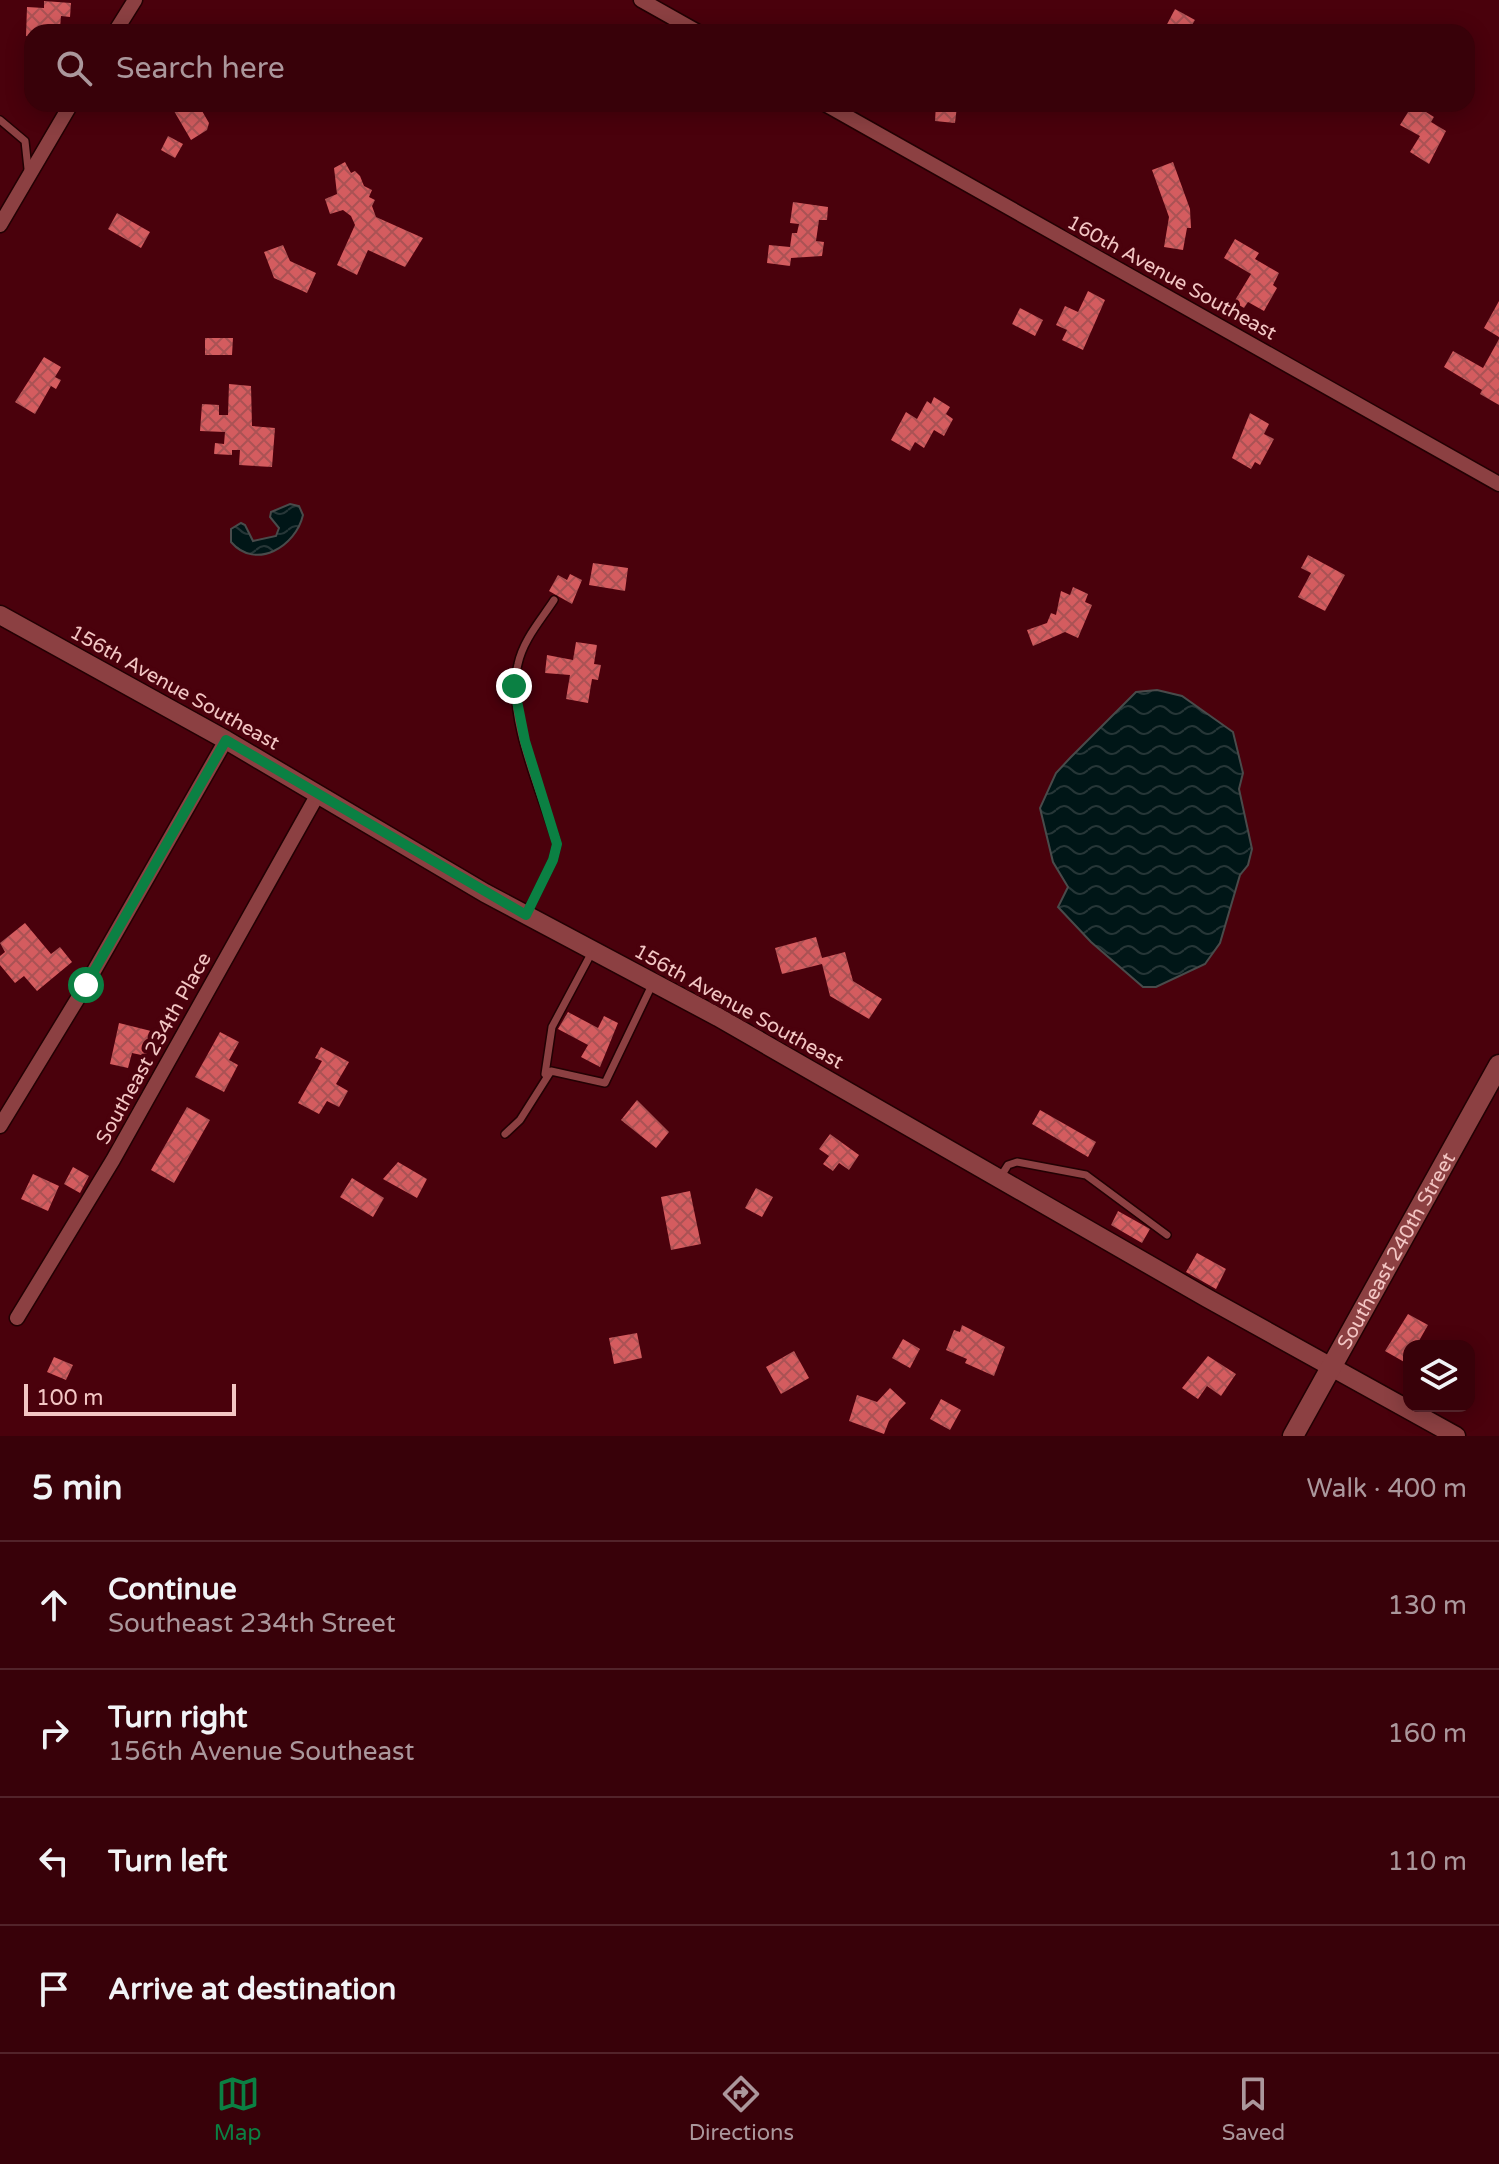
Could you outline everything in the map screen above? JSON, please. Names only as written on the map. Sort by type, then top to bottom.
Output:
[{"type":"main road","name":"Southeast 240th Street","points":[[1293,1436],[1499,1065]]},
{"type":"street","points":[[120,24],[135,0]]},
{"type":"street","points":[[641,0],[684,24]]},
{"type":"street","points":[[0,225],[66,112]]},
{"type":"street","name":"160th Avenue Southeast","points":[[839,112],[1499,484]]},
{"type":"street","name":"156th Avenue Southeast","points":[[0,615],[226,740],[526,915],[653,983],[1456,1436]]},
{"type":"street","points":[[0,1126],[86,985],[226,740]]},
{"type":"street","name":"Southeast 234th Place","points":[[17,1318],[113,1160],[318,794]]},
{"type":"lane","points":[[0,120],[25,141],[29,156],[27,179]]},
{"type":"lane","points":[[526,915],[553,860],[557,844],[525,741],[514,686],[527,641],[554,600]]},
{"type":"lane","points":[[545,1076],[552,1027],[593,950]]},
{"type":"lane","points":[[505,1134],[520,1120],[551,1071],[605,1083],[653,983]]},
{"type":"lane","points":[[999,1178],[1008,1165],[1017,1162],[1086,1175],[1167,1235]]},
{"type":"water","points":[[290,504],[299,506],[303,515],[299,526],[284,545],[274,551],[252,554],[231,542],[231,529],[241,523],[253,541],[276,536],[279,528],[270,517],[271,512]]},
{"type":"water","points":[[1157,690],[1182,696],[1233,732],[1243,773],[1239,789],[1252,849],[1248,865],[1240,875],[1220,943],[1205,964],[1156,987],[1143,987],[1091,942],[1058,907],[1068,887],[1053,862],[1040,808],[1056,773],[1070,758],[1136,692]]},
{"type":"building","points":[[44,1],[71,3],[70,17],[61,16],[60,24],[26,24],[27,7],[44,8]]},
{"type":"building","points":[[1175,9],[1195,20],[1193,24],[1167,24]]},
{"type":"building","points":[[175,112],[203,112],[209,123],[207,130],[191,140]]},
{"type":"building","points":[[936,112],[956,112],[955,123],[935,121]]},
{"type":"building","points":[[1408,112],[1426,112],[1434,117],[1431,122],[1446,131],[1429,164],[1410,152],[1420,136],[1400,125]]},
{"type":"building","points":[[168,136],[183,144],[175,158],[161,150]]},
{"type":"building","points":[[345,162],[351,173],[355,171],[364,186],[372,190],[369,197],[375,200],[372,206],[376,217],[423,238],[405,267],[368,250],[357,275],[337,265],[355,225],[351,216],[343,210],[330,214],[325,199],[337,194],[334,168]]},
{"type":"building","points":[[1173,162],[1190,209],[1191,228],[1187,228],[1183,250],[1164,247],[1169,217],[1152,170]]},
{"type":"building","points":[[793,202],[828,207],[827,220],[819,220],[816,241],[824,242],[822,256],[791,258],[790,266],[767,263],[769,245],[790,247],[792,233],[797,233],[799,224],[790,223]]},
{"type":"building","points":[[117,213],[150,232],[141,248],[108,229]]},
{"type":"building","points":[[1235,239],[1259,253],[1255,259],[1279,273],[1273,285],[1277,288],[1264,311],[1248,302],[1244,308],[1234,302],[1251,274],[1224,258]]},
{"type":"building","points":[[283,245],[290,261],[316,273],[307,293],[274,278],[264,252]]},
{"type":"building","points":[[1088,291],[1105,300],[1083,350],[1062,340],[1067,330],[1056,325],[1065,306],[1078,312]]},
{"type":"building","points":[[1499,301],[1499,337],[1484,328]]},
{"type":"building","points":[[1020,308],[1043,320],[1035,336],[1012,324]]},
{"type":"building","points":[[205,338],[233,338],[232,355],[205,355]]},
{"type":"building","points":[[1499,339],[1499,405],[1480,394],[1482,390],[1444,367],[1453,351],[1483,368]]},
{"type":"building","points":[[44,357],[61,367],[55,377],[61,380],[56,389],[51,386],[35,414],[15,402]]},
{"type":"building","points":[[229,384],[251,386],[252,426],[275,428],[272,467],[239,465],[240,450],[232,450],[232,455],[214,454],[215,443],[224,444],[225,432],[200,431],[202,404],[219,405],[219,415],[228,415]]},
{"type":"building","points":[[934,397],[950,407],[946,414],[953,419],[944,436],[934,430],[924,448],[915,442],[910,451],[891,440],[906,412],[917,419],[927,401],[931,404]]},
{"type":"building","points":[[1250,413],[1269,424],[1264,434],[1274,439],[1260,465],[1255,462],[1251,469],[1232,458]]},
{"type":"building","points":[[1308,555],[1345,575],[1325,611],[1298,597],[1311,573],[1301,568]]},
{"type":"building","points":[[593,563],[628,568],[625,591],[589,585]]},
{"type":"building","points":[[570,574],[582,580],[572,604],[549,591],[558,575],[567,580]]},
{"type":"building","points":[[1073,587],[1088,594],[1085,602],[1092,605],[1078,638],[1065,632],[1033,646],[1027,630],[1047,623],[1051,613],[1056,615],[1061,591],[1070,595]]},
{"type":"building","points":[[576,642],[597,645],[594,664],[601,665],[598,680],[592,679],[588,703],[566,699],[570,675],[545,673],[547,655],[573,660]]},
{"type":"building","points":[[25,923],[51,954],[60,947],[72,962],[37,991],[24,976],[15,983],[0,965],[0,956],[5,952],[0,943]]},
{"type":"building","points":[[816,937],[822,958],[845,952],[853,981],[882,999],[869,1019],[830,996],[822,964],[782,974],[775,948]]},
{"type":"building","points":[[568,1012],[598,1028],[604,1016],[618,1023],[600,1067],[581,1057],[588,1045],[558,1029]]},
{"type":"building","points":[[119,1023],[151,1031],[146,1056],[132,1053],[128,1068],[110,1064]]},
{"type":"building","points":[[220,1032],[239,1042],[229,1060],[238,1065],[224,1092],[195,1077]]},
{"type":"building","points":[[321,1047],[349,1062],[336,1084],[348,1091],[339,1107],[327,1101],[319,1114],[298,1103],[322,1061],[315,1058]]},
{"type":"building","points":[[637,1100],[669,1132],[656,1148],[621,1120]]},
{"type":"building","points":[[187,1107],[210,1120],[174,1183],[151,1170]]},
{"type":"building","points":[[1040,1110],[1096,1142],[1088,1157],[1032,1124]]},
{"type":"building","points":[[830,1134],[859,1155],[849,1170],[839,1163],[833,1171],[823,1164],[829,1156],[819,1149]]},
{"type":"building","points":[[398,1162],[427,1179],[417,1198],[383,1179]]},
{"type":"building","points":[[73,1167],[89,1176],[80,1193],[64,1184]]},
{"type":"building","points":[[33,1174],[59,1186],[48,1211],[21,1199]]},
{"type":"building","points":[[352,1178],[384,1198],[373,1217],[340,1197]]},
{"type":"building","points":[[756,1188],[773,1197],[762,1217],[745,1208]]},
{"type":"building","points":[[690,1191],[701,1244],[671,1250],[661,1197]]},
{"type":"building","points":[[1118,1211],[1150,1229],[1142,1243],[1111,1225]]},
{"type":"building","points":[[1197,1253],[1226,1269],[1216,1289],[1186,1272]]},
{"type":"building","points":[[1408,1314],[1428,1325],[1419,1340],[1403,1340],[1403,1361],[1385,1351]]},
{"type":"building","points":[[962,1325],[1005,1347],[994,1376],[946,1350],[954,1330],[960,1332]]},
{"type":"building","points":[[637,1333],[642,1358],[614,1364],[609,1338]]},
{"type":"building","points":[[903,1339],[920,1349],[910,1368],[892,1358]]},
{"type":"building","points":[[794,1351],[809,1378],[781,1394],[766,1367]]},
{"type":"building","points":[[1208,1356],[1236,1374],[1221,1396],[1207,1386],[1198,1399],[1182,1388]]},
{"type":"building","points":[[54,1357],[73,1365],[66,1380],[47,1372]]},
{"type":"building","points":[[890,1388],[906,1403],[889,1421],[884,1434],[849,1421],[857,1395],[877,1402]]},
{"type":"building","points":[[941,1399],[961,1410],[950,1430],[930,1419]]},
{"type":"route","points":[[86,985],[226,740],[526,915],[553,860],[557,844],[525,741],[514,686]]}]
